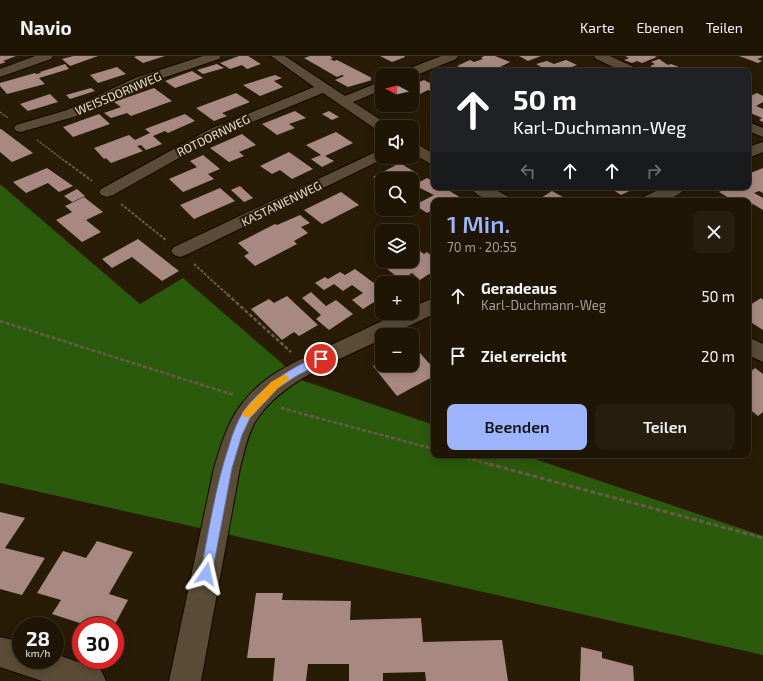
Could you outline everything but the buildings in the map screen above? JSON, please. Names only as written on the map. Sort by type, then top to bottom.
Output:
[{"type":"street","points":[[0,73],[47,56]]},
{"type":"street","name":"WEISSDORNWEG","points":[[21,128],[72,113],[140,81],[215,56]]},
{"type":"street","points":[[277,56],[375,122]]},
{"type":"street","points":[[419,69],[452,56]]},
{"type":"street","points":[[600,56],[626,68]]},
{"type":"street","name":"ROTDORNWEG","points":[[107,192],[215,132],[323,88]]},
{"type":"street","points":[[343,101],[375,88]]},
{"type":"street","points":[[751,127],[763,133]]},
{"type":"street","points":[[751,152],[763,146]]},
{"type":"street","points":[[419,151],[431,158]]},
{"type":"street","name":"KASTANIENWEG","points":[[180,252],[375,157]]},
{"type":"street","points":[[483,190],[498,198]]},
{"type":"street","points":[[655,198],[672,190]]},
{"type":"street","points":[[185,681],[227,468],[237,435],[247,415],[257,402],[275,385],[307,366],[431,306]]},
{"type":"street","points":[[751,347],[763,354]]},
{"type":"street","points":[[0,652],[12,655]]},
{"type":"street","points":[[53,669],[90,681]]},
{"type":"path","points":[[0,112],[107,192],[180,252],[307,366]]},
{"type":"path","points":[[0,321],[257,402],[431,448]]},
{"type":"path","points":[[466,458],[763,538]]},
{"type":"green space","points":[[0,184],[140,304],[183,278],[301,380],[431,424],[431,458],[532,458],[763,536],[763,655],[0,483]]},
{"type":"slow traffic","points":[[247,414],[257,402],[275,385],[284,379]]},
{"type":"route","points":[[206,574],[227,468],[237,435],[247,415],[257,402],[275,385],[295,372],[321,359]]}]
